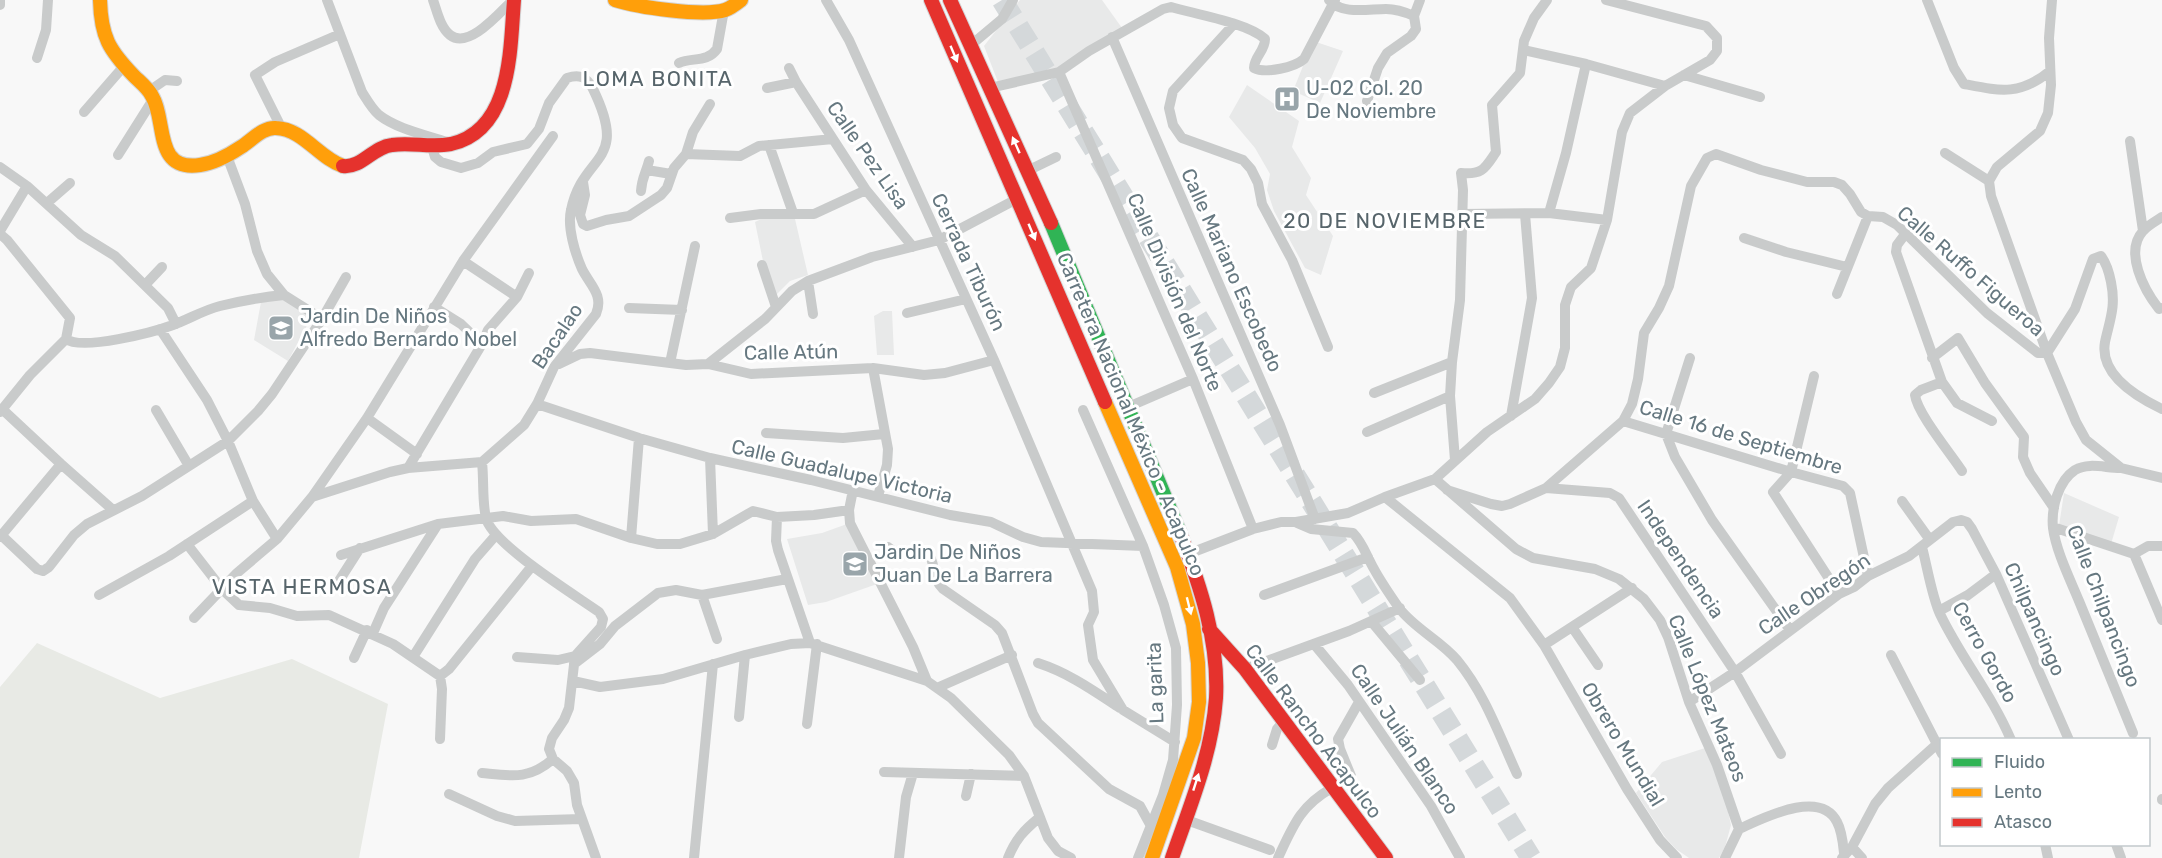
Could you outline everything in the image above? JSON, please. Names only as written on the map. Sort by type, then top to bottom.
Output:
[{"type":"main road","points":[[100,0],[100,26],[104,39],[113,55],[152,94],[164,145],[179,162],[190,166],[204,165],[227,156],[273,126],[281,127],[336,164],[348,168],[359,164],[382,146],[391,144],[432,147],[467,139],[486,123],[501,97],[513,0]]},
{"type":"main road","points":[[615,0],[624,4],[651,7],[724,10],[731,8],[741,0]]},
{"type":"main road","name":"Carretera Nacional México - Acapulco","points":[[931,0],[1177,567],[1194,625],[1199,679],[1197,724],[1190,751],[1152,858]]},
{"type":"main road","name":"Carretera Nacional México - Acapulco","points":[[950,0],[1027,171],[1128,407],[1188,554],[1199,590],[1209,629],[1216,675],[1212,728],[1172,858]]},
{"type":"main road","name":"Calle Rancho Acapulco","points":[[1209,629],[1245,669],[1386,858]]},
{"type":"main road","points":[[1216,675],[1245,669]]},
{"type":"street","points":[[0,0],[0,5]]},
{"type":"street","points":[[37,58],[46,30],[48,0]]},
{"type":"street","points":[[327,0],[362,92],[380,116],[395,124],[450,143]]},
{"type":"street","points":[[433,0],[444,27],[450,36],[459,39],[485,28],[513,0]]},
{"type":"street","name":"Cerrada Tiburón","points":[[826,0],[849,40],[994,360],[1072,543],[1095,603],[1088,625],[1093,660],[1123,710]]},
{"type":"street","points":[[971,45],[1002,19],[1013,0]]},
{"type":"street","points":[[1366,101],[1378,68],[1388,53],[1411,36],[1416,29],[1414,16],[1420,0]]},
{"type":"street","points":[[1455,460],[1450,396],[1460,300],[1463,214],[1461,173],[1475,174],[1484,169],[1496,152],[1492,105],[1520,73],[1524,41],[1534,18],[1547,0]]},
{"type":"street","points":[[1188,554],[1253,529],[1281,522],[1296,522],[1348,513],[1435,479],[1487,432],[1535,399],[1549,383],[1560,367],[1564,348],[1565,304],[1570,287],[1591,268],[1606,220],[1622,132],[1630,113],[1665,86],[1710,60],[1717,51],[1717,38],[1706,26],[1619,1],[1606,0]]},
{"type":"street","points":[[1927,0],[1954,68],[1964,84],[2013,90],[2037,82],[2050,71]]},
{"type":"street","points":[[2048,353],[1991,196],[1989,180],[1997,167],[2040,131],[2048,114],[2052,0]]},
{"type":"street","points":[[990,88],[1059,72],[1112,37],[1163,9],[1171,7],[1234,24],[1260,35],[1265,39],[1265,45],[1253,64],[1254,68],[1272,71],[1299,64],[1304,59],[1332,1],[1356,11],[1385,9],[1402,11],[1414,16]]},
{"type":"street","points":[[679,63],[687,59],[703,59],[714,53],[717,49],[724,10]]},
{"type":"street","points":[[1234,24],[1173,91],[1169,108],[1173,125],[1182,138],[1243,160],[1251,169],[1258,183],[1262,204],[1292,260],[1328,347]]},
{"type":"street","points":[[281,127],[255,75],[274,62],[340,34]]},
{"type":"street","name":"Calle Mariano Escobedo","points":[[1112,37],[1280,425],[1315,519]]},
{"type":"street","points":[[1523,50],[1586,64],[1665,86]]},
{"type":"street","points":[[1549,213],[1566,153],[1586,64]]},
{"type":"street","points":[[84,112],[124,66]]},
{"type":"street","name":"Calle Pez Lisa","points":[[789,68],[866,189],[913,247]]},
{"type":"street","name":"Calle División del Norte","points":[[1059,72],[1193,379],[1253,529]]},
{"type":"street","name":"Bacalao","points":[[432,147],[435,157],[441,162],[461,168],[471,167],[493,152],[527,144],[539,129],[549,103],[567,78],[580,75],[592,86],[604,117],[608,141],[603,154],[583,182],[571,207],[576,254],[597,293],[599,306],[596,314],[554,367],[537,404],[524,425],[482,462]]},
{"type":"street","points":[[1684,75],[1760,97]]},
{"type":"street","points":[[118,155],[152,94],[165,80],[177,81]]},
{"type":"street","points":[[767,88],[796,82]]},
{"type":"street","points":[[583,182],[585,195],[580,215],[583,224],[587,226],[629,216],[638,211],[667,188],[670,174],[686,154],[693,132],[710,104]]},
{"type":"street","points":[[194,618],[237,573],[277,539],[312,497],[367,418],[463,261],[553,136]]},
{"type":"street","points":[[686,154],[740,156],[759,146],[833,139]]},
{"type":"street","points":[[2130,141],[2143,231]]},
{"type":"street","points":[[769,145],[793,213]]},
{"type":"street","points":[[1945,153],[1989,180]]},
{"type":"street","points":[[1447,490],[1502,506],[1546,488],[1623,421],[1632,404],[1638,379],[1644,333],[1669,286],[1691,186],[1707,158],[1716,154],[1761,170],[1807,182],[1834,182],[1842,185],[1861,212],[1868,216],[1837,294]]},
{"type":"street","points":[[227,156],[245,204],[256,251],[267,274],[284,295],[322,319]]},
{"type":"street","points":[[1027,171],[1056,157]]},
{"type":"street","points":[[641,191],[642,177],[648,165],[670,174]]},
{"type":"street","points":[[0,167],[27,186],[92,244],[115,256],[168,308],[176,324]]},
{"type":"street","points":[[47,203],[70,183]]},
{"type":"street","points":[[27,186],[0,233],[70,318],[66,339],[30,375],[1,410],[113,510]]},
{"type":"street","points":[[730,218],[761,214],[814,214],[866,189]]},
{"type":"street","points":[[708,364],[765,319],[792,291],[808,281],[863,260],[939,240],[1017,199]]},
{"type":"street","points":[[1463,214],[1549,213],[1606,220]]},
{"type":"street","points":[[1511,416],[1532,298],[1525,214]]},
{"type":"street","name":"Calle Ruffo Figueroa","points":[[1868,216],[1883,217],[1906,233],[1987,313],[2038,353],[2048,353],[2076,422],[2086,440],[2121,468],[2162,478]]},
{"type":"street","points":[[2161,308],[2153,301],[2139,272],[2134,249],[2143,231],[2162,217]]},
{"type":"street","points":[[1906,233],[1897,245],[1896,252],[1942,382],[1950,395],[1962,407],[1992,421]]},
{"type":"street","points":[[1744,238],[1786,252],[1847,267]]},
{"type":"street","points":[[670,363],[695,246]]},
{"type":"street","points":[[2048,353],[2074,309],[2093,259],[2101,256],[2106,263],[2113,291],[2112,319],[2105,345],[2107,363],[2114,376],[2162,409]]},
{"type":"street","points":[[463,261],[517,297]]},
{"type":"street","points":[[762,265],[776,307]]},
{"type":"street","points":[[145,285],[162,267]]},
{"type":"street","points":[[408,468],[482,344],[488,330],[517,297],[529,273]]},
{"type":"street","points":[[61,464],[0,536],[37,570],[43,571],[49,567],[87,524],[142,496],[228,441],[272,394],[322,319],[346,278]]},
{"type":"street","points":[[808,281],[813,314]]},
{"type":"street","points":[[66,339],[72,344],[93,343],[160,329],[218,307],[284,295]]},
{"type":"street","points":[[907,313],[966,299]]},
{"type":"street","points":[[434,307],[461,324],[482,344]]},
{"type":"street","points":[[629,308],[682,310]]},
{"type":"street","points":[[160,329],[207,400],[254,501],[277,539]]},
{"type":"street","points":[[1932,358],[1958,338],[1985,383],[2024,437],[2024,457],[2030,473],[2054,508]]},
{"type":"street","name":"Calle Atún","points":[[554,367],[580,354],[590,353],[670,363],[708,364],[751,374],[873,368],[924,375],[945,373],[994,360]]},
{"type":"street","points":[[1690,358],[1666,434],[1675,457],[1712,520],[1790,630]]},
{"type":"street","points":[[1374,393],[1452,362]]},
{"type":"street","points":[[873,368],[888,449],[887,465],[878,496]]},
{"type":"street","points":[[1814,376],[1791,472],[1773,492],[1839,594]]},
{"type":"street","points":[[1128,407],[1193,379]]},
{"type":"street","points":[[1942,382],[1921,390],[1915,395],[1916,401],[1925,418],[1962,471]]},
{"type":"street","points":[[1367,432],[1450,396]]},
{"type":"street","name":"Calle Guadalupe Victoria","points":[[537,404],[710,459],[991,522],[1023,537],[1041,542],[1143,546]]},
{"type":"street","points":[[156,410],[189,466]]},
{"type":"street","name":"La garita","points":[[1083,410],[1143,546],[1164,605],[1176,648],[1177,705],[1173,760],[1163,795],[1138,858]]},
{"type":"street","points":[[367,418],[417,454]]},
{"type":"street","name":"Calle 16 de Septiembre","points":[[1623,421],[1848,489],[1868,576]]},
{"type":"street","points":[[766,433],[843,438],[884,434]]},
{"type":"street","points":[[631,538],[639,438]]},
{"type":"street","points":[[710,459],[713,534]]},
{"type":"street","points":[[312,497],[408,468],[482,462],[486,517],[496,535],[532,566],[599,612],[603,619],[601,627],[574,660],[569,708],[552,738],[549,749],[553,759],[567,771],[574,783],[581,819],[597,857]]},
{"type":"street","name":"Calle Chilpancingo","points":[[2121,468],[2089,465],[2075,471],[2063,483],[2054,508],[2053,527],[2069,575],[2133,733]]},
{"type":"street","name":"Calle López Mateos","points":[[1435,479],[1516,549],[1533,558],[1595,569],[1619,579],[1644,599],[1660,620],[1668,637],[1689,702],[1717,765],[1739,829]]},
{"type":"street","name":"Independencia","points":[[1546,488],[1616,494],[1735,672]]},
{"type":"street","points":[[853,490],[849,524],[913,647],[927,681]]},
{"type":"street","name":"Obrero Mundial","points":[[1385,497],[1510,598],[1544,645],[1627,789],[1660,840],[1677,858]]},
{"type":"street","points":[[99,595],[187,544],[254,501]]},
{"type":"street","points":[[1902,501],[1926,544]]},
{"type":"street","points":[[341,555],[438,525],[486,517],[503,516],[531,521],[576,519],[631,538],[657,544],[680,544],[702,539],[753,511],[777,517],[849,510]]},
{"type":"street","points":[[777,517],[776,541],[787,579],[814,643],[807,724]]},
{"type":"street","name":"Calle Obregón","points":[[1689,702],[1735,672],[1839,594],[1854,587],[1868,576],[1909,556],[1953,522],[1960,520]]},
{"type":"street","name":"Chilpancingo","points":[[1960,520],[1967,522],[1972,529],[1996,574],[2068,738]]},
{"type":"street","points":[[1296,522],[1311,529],[1353,533],[1410,621],[1456,658],[1470,677],[1483,698],[1517,774]]},
{"type":"street","points":[[354,658],[438,525]]},
{"type":"street","points":[[2053,527],[2134,554],[2148,546],[2162,546]]},
{"type":"street","points":[[413,657],[475,560],[496,535]]},
{"type":"street","points":[[187,544],[222,589],[239,605],[270,608],[297,616],[329,615],[370,632],[440,676],[442,689],[440,739]]},
{"type":"street","name":"Cerro Gordo","points":[[1926,544],[1939,611],[1964,659],[1999,714],[2010,738]]},
{"type":"street","points":[[888,547],[895,553],[903,555],[919,550],[928,554],[932,560],[936,583],[995,625],[1002,633],[1038,723],[1109,789],[1140,806],[1151,826]]},
{"type":"street","points":[[337,584],[360,548]]},
{"type":"street","points":[[2134,554],[2162,620]]},
{"type":"street","points":[[1264,595],[1368,557]]},
{"type":"street","points":[[440,676],[532,566]]},
{"type":"street","points":[[1939,611],[1968,595],[1996,574]]},
{"type":"street","points":[[517,657],[574,660],[600,644],[615,626],[658,593],[676,590],[702,595],[787,579]]},
{"type":"street","points":[[1544,645],[1632,588]]},
{"type":"street","points":[[702,595],[717,639]]},
{"type":"street","points":[[1245,669],[1314,644],[1400,608]]},
{"type":"street","points":[[1371,621],[1420,680]]},
{"type":"street","points":[[1572,627],[1598,665]]},
{"type":"street","points":[[573,681],[600,687],[663,679],[791,644],[814,643],[927,681],[939,687],[992,736],[1024,776],[1048,838],[1058,851],[1071,858]]},
{"type":"street","name":"Calle Julián Blanco","points":[[1314,644],[1334,667],[1431,806],[1460,858]]},
{"type":"street","points":[[740,717],[745,655]]},
{"type":"street","points":[[939,687],[1011,655]]},
{"type":"street","points":[[1846,853],[1875,804],[1888,788],[1939,749],[1891,655]]},
{"type":"street","points":[[1038,663],[1074,678],[1175,742]]},
{"type":"street","points":[[694,858],[713,664]]},
{"type":"street","points":[[1735,672],[1781,754]]},
{"type":"street","points":[[1351,776],[1338,739],[1359,702]]},
{"type":"street","points":[[1272,745],[1277,729],[1283,722]]},
{"type":"street","points":[[482,773],[515,777],[529,775],[543,768],[553,759]]},
{"type":"street","points":[[884,772],[1024,776]]},
{"type":"street","points":[[899,858],[906,797],[913,773]]},
{"type":"street","points":[[966,796],[971,774]]},
{"type":"street","points":[[1184,819],[1274,854],[1308,804],[1332,788]]},
{"type":"street","points":[[449,794],[497,816],[514,821],[581,819]]},
{"type":"street","points":[[1725,858],[1739,829],[1784,810],[1806,807],[1821,809],[1833,815],[1838,822],[1846,853]]},
{"type":"street","points":[[1008,858],[1014,843],[1024,830],[1039,818]]},
{"type":"street","points":[[1846,853],[1862,858]]},
{"type":"shaded area","points":[[1020,0],[1102,0],[1122,28],[1059,70],[998,82],[984,46]]},
{"type":"shaded area","points":[[1313,41],[1343,51],[1320,103],[1293,91]]},
{"type":"shaded area","points":[[1247,85],[1299,121],[1292,147],[1311,178],[1306,195],[1333,236],[1321,275],[1305,268],[1274,211],[1267,190],[1270,174],[1255,148],[1229,117]]},
{"type":"shaded area","points":[[768,216],[795,219],[808,275],[790,281],[774,297],[765,271],[755,222]]},
{"type":"shaded area","name":"Jardin De Niños Alfredo Bernardo Nobel","points":[[282,298],[312,316],[288,361],[254,340],[261,302]]},
{"type":"shaded area","points":[[883,311],[892,311],[894,355],[877,355],[874,316]]},
{"type":"shaded area","points":[[2064,493],[2119,517],[2111,544],[2059,526]]},
{"type":"shaded area","points":[[847,524],[877,584],[826,602],[808,605],[787,539],[822,533]]},
{"type":"shaded area","points":[[37,643],[160,698],[292,659],[388,704],[359,858],[0,858],[0,687]]},
{"type":"shaded area","points":[[1705,748],[1724,793],[1731,825],[1725,847],[1719,858],[1689,858],[1665,837],[1636,793],[1662,762]]},
{"type":"tunnel","points":[[1002,0],[1531,858]]},
{"type":"traffic: fast","points":[[1051,223],[1180,533]]},
{"type":"traffic: slow","points":[[100,0],[102,24],[108,42],[118,58],[152,96],[164,142],[168,153],[175,161],[185,165],[211,162],[232,153],[262,132],[276,128],[303,138],[326,157],[343,166]]},
{"type":"traffic: slow","points":[[615,0],[638,6],[686,12],[725,10],[741,0]]},
{"type":"traffic: slow","points":[[1105,402],[1177,567],[1193,624],[1198,663],[1199,702],[1194,738],[1152,858]]},
{"type":"traffic: jam","points":[[343,166],[356,164],[379,149],[392,145],[451,144],[471,136],[486,123],[497,105],[504,86],[511,42],[514,0]]},
{"type":"traffic: jam","points":[[931,0],[1105,402]]},
{"type":"traffic: jam","points":[[950,0],[1051,223]]},
{"type":"traffic: jam","points":[[1172,858],[1205,760],[1216,698],[1214,655],[1207,614],[1180,533]]},
{"type":"traffic: jam","points":[[1209,629],[1245,669],[1386,858]]},
{"type":"place","name":"U-02 Col. 20 De Noviembre","points":[[1287,99]]},
{"type":"place","name":"Jardin De Niños Alfredo Bernardo Nobel","points":[[281,328]]},
{"type":"place","name":"Jardin De Niños Juan De La Barrera","points":[[855,564]]},
{"type":"district","name":"LOMA BONITA","points":[[658,78]]},
{"type":"district","name":"20 DE NOVIEMBRE","points":[[1385,220]]},
{"type":"district","name":"VISTA HERMOSA","points":[[302,586]]}]
